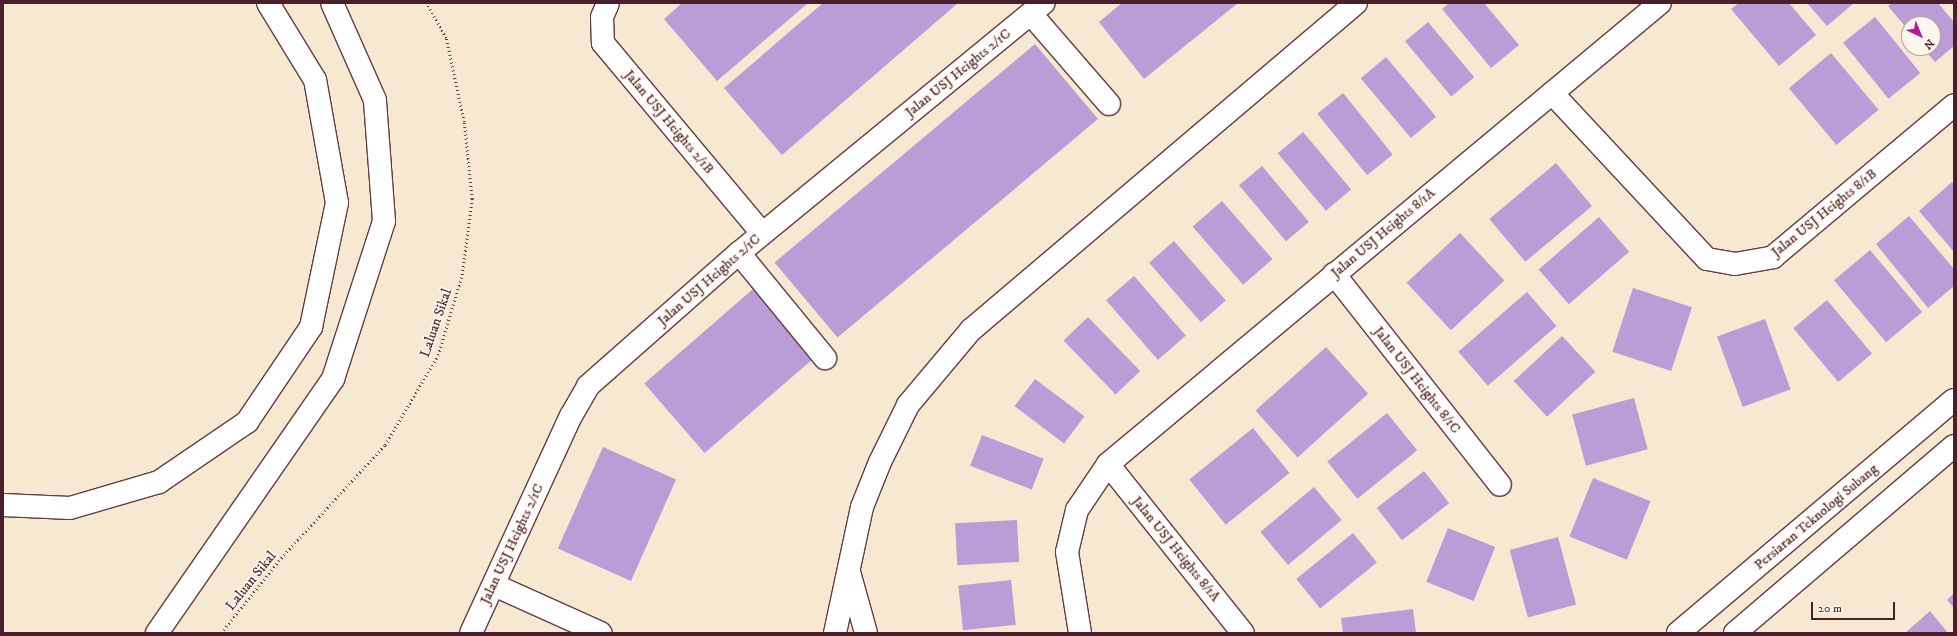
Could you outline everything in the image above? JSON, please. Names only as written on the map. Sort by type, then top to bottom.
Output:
[{"type":"main road","points":[[3,505],[70,508],[159,482],[247,422],[311,327],[337,203],[315,80],[268,3]]},
{"type":"main road","points":[[157,633],[333,379],[384,221],[375,100],[332,3]]},
{"type":"main road","name":"Jalan USJ Heights 2/1B","points":[[608,3],[602,17],[603,43],[762,233]]},
{"type":"main road","points":[[835,633],[862,507],[880,462],[908,405],[971,330],[1356,3]]},
{"type":"main road","name":"Jalan USJ Heights 8/1A","points":[[1080,633],[1067,552],[1077,510],[1108,464],[1552,93],[1650,6]]},
{"type":"main road","points":[[1037,8],[1109,104]]},
{"type":"main road","name":"Jalan USJ Heights 2/1C","points":[[471,633],[571,416],[588,386],[762,233],[1037,8]]},
{"type":"main road","name":"Jalan USJ Heights 8/1B","points":[[1552,93],[1707,258],[1735,264],[1773,257],[1954,105]]},
{"type":"main road","points":[[739,253],[826,358]]},
{"type":"main road","name":"Jalan USJ Heights 8/1C","points":[[1334,274],[1500,485]]},
{"type":"main road","name":"Persiaran Teknologi Subang","points":[[1678,633],[1954,400]]},
{"type":"main road","points":[[1735,633],[1954,446]]},
{"type":"main road","name":"Jalan USJ Heights 8/1A","points":[[1108,464],[1244,633]]},
{"type":"main road","points":[[848,568],[866,633]]},
{"type":"main road","points":[[494,585],[601,633]]},
{"type":"path","name":"Laluan Sikal","points":[[221,633],[281,558],[385,445],[438,355],[462,275],[472,199],[464,122],[446,38],[426,3]]},
{"type":"building","points":[[682,3],[808,3],[717,81],[664,19]]},
{"type":"building","points":[[823,3],[958,3],[782,155],[724,88]]},
{"type":"building","points":[[1122,3],[1238,3],[1144,79],[1099,22]]},
{"type":"building","points":[[1449,3],[1484,3],[1519,45],[1491,68],[1442,9]]},
{"type":"building","points":[[1739,3],[1789,3],[1816,35],[1779,66],[1731,9]]},
{"type":"building","points":[[1807,3],[1854,3],[1827,26]]},
{"type":"building","points":[[1892,3],[1938,3],[1954,22],[1954,46],[1935,62],[1930,56],[1941,56],[1941,16],[1901,16],[1901,21],[1888,6]]},
{"type":"building","points":[[1875,17],[1901,49],[1901,56],[1907,56],[1920,73],[1888,99],[1843,43]]},
{"type":"building","points":[[1428,22],[1474,77],[1451,96],[1405,41]]},
{"type":"building","points":[[1035,44],[1098,119],[838,338],[775,263]]},
{"type":"building","points":[[1831,53],[1879,110],[1836,145],[1789,88]]},
{"type":"building","points":[[1386,57],[1436,117],[1411,138],[1361,78]]},
{"type":"building","points":[[1343,93],[1393,154],[1367,175],[1317,114]]},
{"type":"building","points":[[1303,132],[1351,189],[1326,211],[1278,153]]},
{"type":"building","points":[[1556,163],[1592,206],[1525,262],[1489,219]]},
{"type":"building","points":[[1262,166],[1309,222],[1286,241],[1239,185]]},
{"type":"building","points":[[1952,182],[1954,185],[1954,252],[1919,211]]},
{"type":"building","points":[[1222,201],[1273,259],[1243,285],[1193,227]]},
{"type":"building","points":[[1909,216],[1954,269],[1954,286],[1928,308],[1876,244]]},
{"type":"building","points":[[1599,217],[1629,252],[1569,304],[1539,269]]},
{"type":"building","points":[[1460,233],[1504,281],[1451,330],[1407,283]]},
{"type":"building","points":[[1174,241],[1226,301],[1201,322],[1149,263]]},
{"type":"building","points":[[1870,250],[1922,312],[1886,342],[1834,280]]},
{"type":"building","points":[[1134,276],[1186,336],[1158,360],[1106,300]]},
{"type":"building","points":[[1633,288],[1692,307],[1671,371],[1612,352]]},
{"type":"building","points":[[753,289],[813,358],[705,453],[644,383]]},
{"type":"building","points":[[1527,292],[1557,326],[1488,386],[1458,352]]},
{"type":"building","points":[[1827,300],[1872,354],[1838,382],[1793,328]]},
{"type":"building","points":[[1088,317],[1140,371],[1116,395],[1064,341]]},
{"type":"building","points":[[1765,319],[1791,389],[1743,407],[1717,336]]},
{"type":"building","points":[[1562,336],[1595,372],[1547,417],[1514,381]]},
{"type":"building","points":[[1326,347],[1368,394],[1298,457],[1255,411]]},
{"type":"building","points":[[1035,379],[1085,416],[1064,443],[1015,406]]},
{"type":"building","points":[[1634,398],[1648,449],[1586,466],[1572,415]]},
{"type":"building","points":[[1387,413],[1417,450],[1357,499],[1327,461]]},
{"type":"building","points":[[1253,428],[1290,473],[1226,525],[1189,480]]},
{"type":"building","points":[[982,435],[1044,459],[1032,489],[970,466]]},
{"type":"building","points":[[603,447],[676,480],[631,581],[558,548]]},
{"type":"building","points":[[1424,471],[1449,503],[1402,540],[1377,508]]},
{"type":"building","points":[[1593,478],[1650,501],[1627,560],[1569,536]]},
{"type":"building","points":[[1314,487],[1342,520],[1288,565],[1260,532]]},
{"type":"building","points":[[1017,520],[1019,562],[957,565],[955,523]]},
{"type":"building","points":[[1448,528],[1495,547],[1474,601],[1426,582]]},
{"type":"building","points":[[1353,533],[1377,563],[1320,608],[1296,579]]},
{"type":"building","points":[[1558,537],[1576,605],[1528,618],[1510,550]]},
{"type":"building","points":[[1011,580],[1016,625],[963,630],[958,586]]},
{"type":"building","points":[[1954,593],[1954,608],[1947,600]]},
{"type":"building","points":[[1413,609],[1416,633],[1343,633],[1341,618]]},
{"type":"building","points":[[1930,611],[1948,633],[1905,633]]}]
